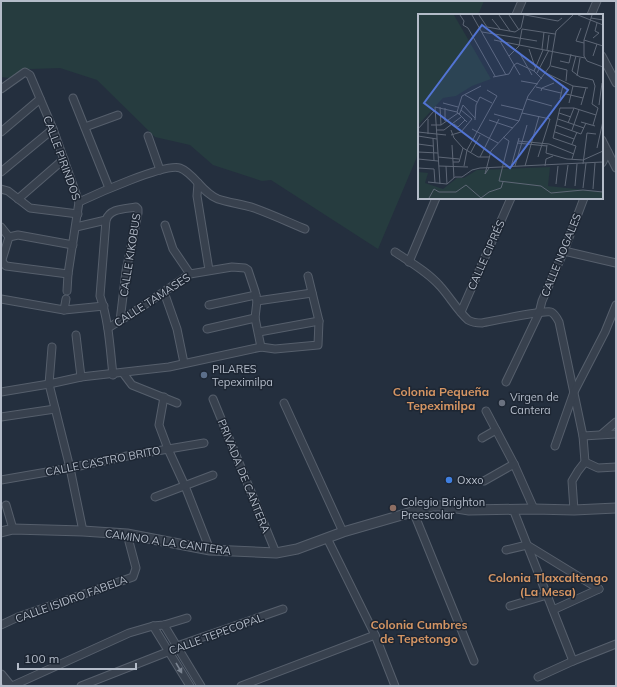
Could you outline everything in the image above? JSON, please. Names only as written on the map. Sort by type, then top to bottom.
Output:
[{"type":"street","points":[[516,14],[522,1]]},
{"type":"street","points":[[591,14],[596,1]]},
{"type":"street","points":[[603,58],[616,83]]},
{"type":"street","name":"CALLE PIRINDOS","points":[[4,84],[25,72],[30,75],[53,129],[79,202],[68,274],[67,291]]},
{"type":"street","points":[[1,89],[4,84]]},
{"type":"street","points":[[73,98],[109,188]]},
{"type":"street","points":[[1,132],[40,99]]},
{"type":"street","points":[[84,127],[118,115]]},
{"type":"street","points":[[1,172],[53,129]]},
{"type":"street","points":[[148,136],[160,170]]},
{"type":"street","points":[[603,142],[616,168]]},
{"type":"street","points":[[603,161],[608,152]]},
{"type":"street","points":[[18,198],[64,159]]},
{"type":"street","points":[[79,202],[109,188],[160,170],[180,168],[188,173],[206,192],[217,198],[252,208],[305,229]]},
{"type":"street","points":[[198,183],[197,196],[209,270]]},
{"type":"street","points":[[1,189],[8,191],[30,208],[78,214]]},
{"type":"street","points":[[409,262],[436,199]]},
{"type":"street","name":"CALLE CIPRÉS","points":[[461,312],[511,199]]},
{"type":"street","name":"CALLE NOGALES","points":[[506,382],[539,313],[542,301],[564,251],[584,199]]},
{"type":"street","name":"CALLE KIKOBUS","points":[[76,227],[106,220],[107,214],[111,212],[136,207],[138,209],[126,272],[120,320]]},
{"type":"street","points":[[106,220],[100,296],[104,306],[108,328],[113,375]]},
{"type":"street","points":[[165,225],[173,248],[190,274]]},
{"type":"street","points":[[1,227],[9,236]]},
{"type":"street","points":[[9,236],[18,235],[73,245]]},
{"type":"street","points":[[9,236],[2,254],[2,260],[6,266],[68,274]]},
{"type":"street","points":[[564,251],[616,263]]},
{"type":"street","points":[[396,252],[439,285],[461,312],[474,324],[539,313],[550,312],[555,316],[558,322],[583,436],[585,462],[572,481],[574,510]]},
{"type":"street","name":"CALLE TAMASES","points":[[108,328],[190,274],[209,270],[232,266],[245,268],[250,273],[256,298]]},
{"type":"street","points":[[1,392],[81,377],[113,375],[169,367],[261,347],[275,349],[318,345],[319,321],[308,276]]},
{"type":"street","points":[[164,292],[177,329],[184,363]]},
{"type":"street","points":[[209,305],[256,298],[312,293]]},
{"type":"street","points":[[256,298],[255,318],[261,347]]},
{"type":"street","points":[[1,299],[64,310],[104,306]]},
{"type":"street","points":[[64,310],[66,299]]},
{"type":"street","points":[[555,446],[574,392],[605,332],[616,305]]},
{"type":"street","points":[[207,329],[255,318]]},
{"type":"street","points":[[259,332],[319,321]]},
{"type":"street","points":[[76,335],[81,377]]},
{"type":"street","points":[[52,348],[49,384],[70,468],[83,531]]},
{"type":"street","points":[[123,373],[132,385],[177,403]]},
{"type":"street","points":[[164,397],[159,425],[210,550]]},
{"type":"street","name":"PRIVADA DE CANTERA","points":[[212,399],[276,553]]},
{"type":"street","points":[[284,403],[343,532]]},
{"type":"street","points":[[1,417],[55,409]]},
{"type":"street","points":[[486,411],[514,464],[534,509]]},
{"type":"street","points":[[602,434],[616,422]]},
{"type":"street","points":[[482,438],[496,430]]},
{"type":"street","points":[[583,436],[616,434]]},
{"type":"street","name":"CALLE CASTRO BRITO","points":[[1,480],[204,443]]},
{"type":"street","points":[[585,462],[598,468],[616,467]]},
{"type":"street","points":[[484,481],[514,464]]},
{"type":"street","points":[[155,497],[213,475]]},
{"type":"street","points":[[6,505],[13,529]]},
{"type":"street","name":"CAMINO A LA CANTERA","points":[[1,532],[13,529],[127,534],[210,550],[276,553],[297,549],[343,532],[413,511],[439,506],[468,510],[574,510],[616,508]]},
{"type":"street","points":[[513,509],[573,661]]},
{"type":"street","points":[[413,511],[474,661]]},
{"type":"street","name":"CALLE ISIDRO FABELA","points":[[1,625],[18,617],[133,577],[136,568],[127,534]]},
{"type":"street","points":[[327,538],[375,636],[395,686]]},
{"type":"street","points":[[506,550],[528,545],[598,589],[553,610]]},
{"type":"street","points":[[510,606],[547,595]]},
{"type":"street","name":"CALLE TEPECOPAL","points":[[81,686],[170,651],[177,646],[283,609]]},
{"type":"street","points":[[1,675],[11,686],[130,633],[187,618]]},
{"type":"street","points":[[164,625],[201,686]]},
{"type":"street","points":[[154,626],[190,686]]},
{"type":"street","points":[[241,686],[375,636]]},
{"type":"street","points":[[538,677],[616,644]]},
{"type":"green space","points":[[1,1],[484,1],[478,14],[418,14],[418,154],[378,249],[271,180],[262,181],[213,165],[190,145],[155,137],[97,80],[60,68],[30,69],[9,78],[1,77]]},
{"type":"place","name":"PILARES Tepeximilpa","points":[[204,375]]},
{"type":"place","name":"Virgen de Cantera","points":[[502,403]]},
{"type":"place","name":"Oxxo","points":[[449,480]]},
{"type":"place","name":"Colegio Brighton Preescolar","points":[[393,508]]},
{"type":"district","name":"Colonia Pequeña Tepeximilpa","points":[[441,398]]},
{"type":"district","name":"Colonia Tlaxcaltengo (La Mesa)","points":[[548,584]]},
{"type":"district","name":"Colonia Cumbres de Tepetongo","points":[[419,631]]}]
